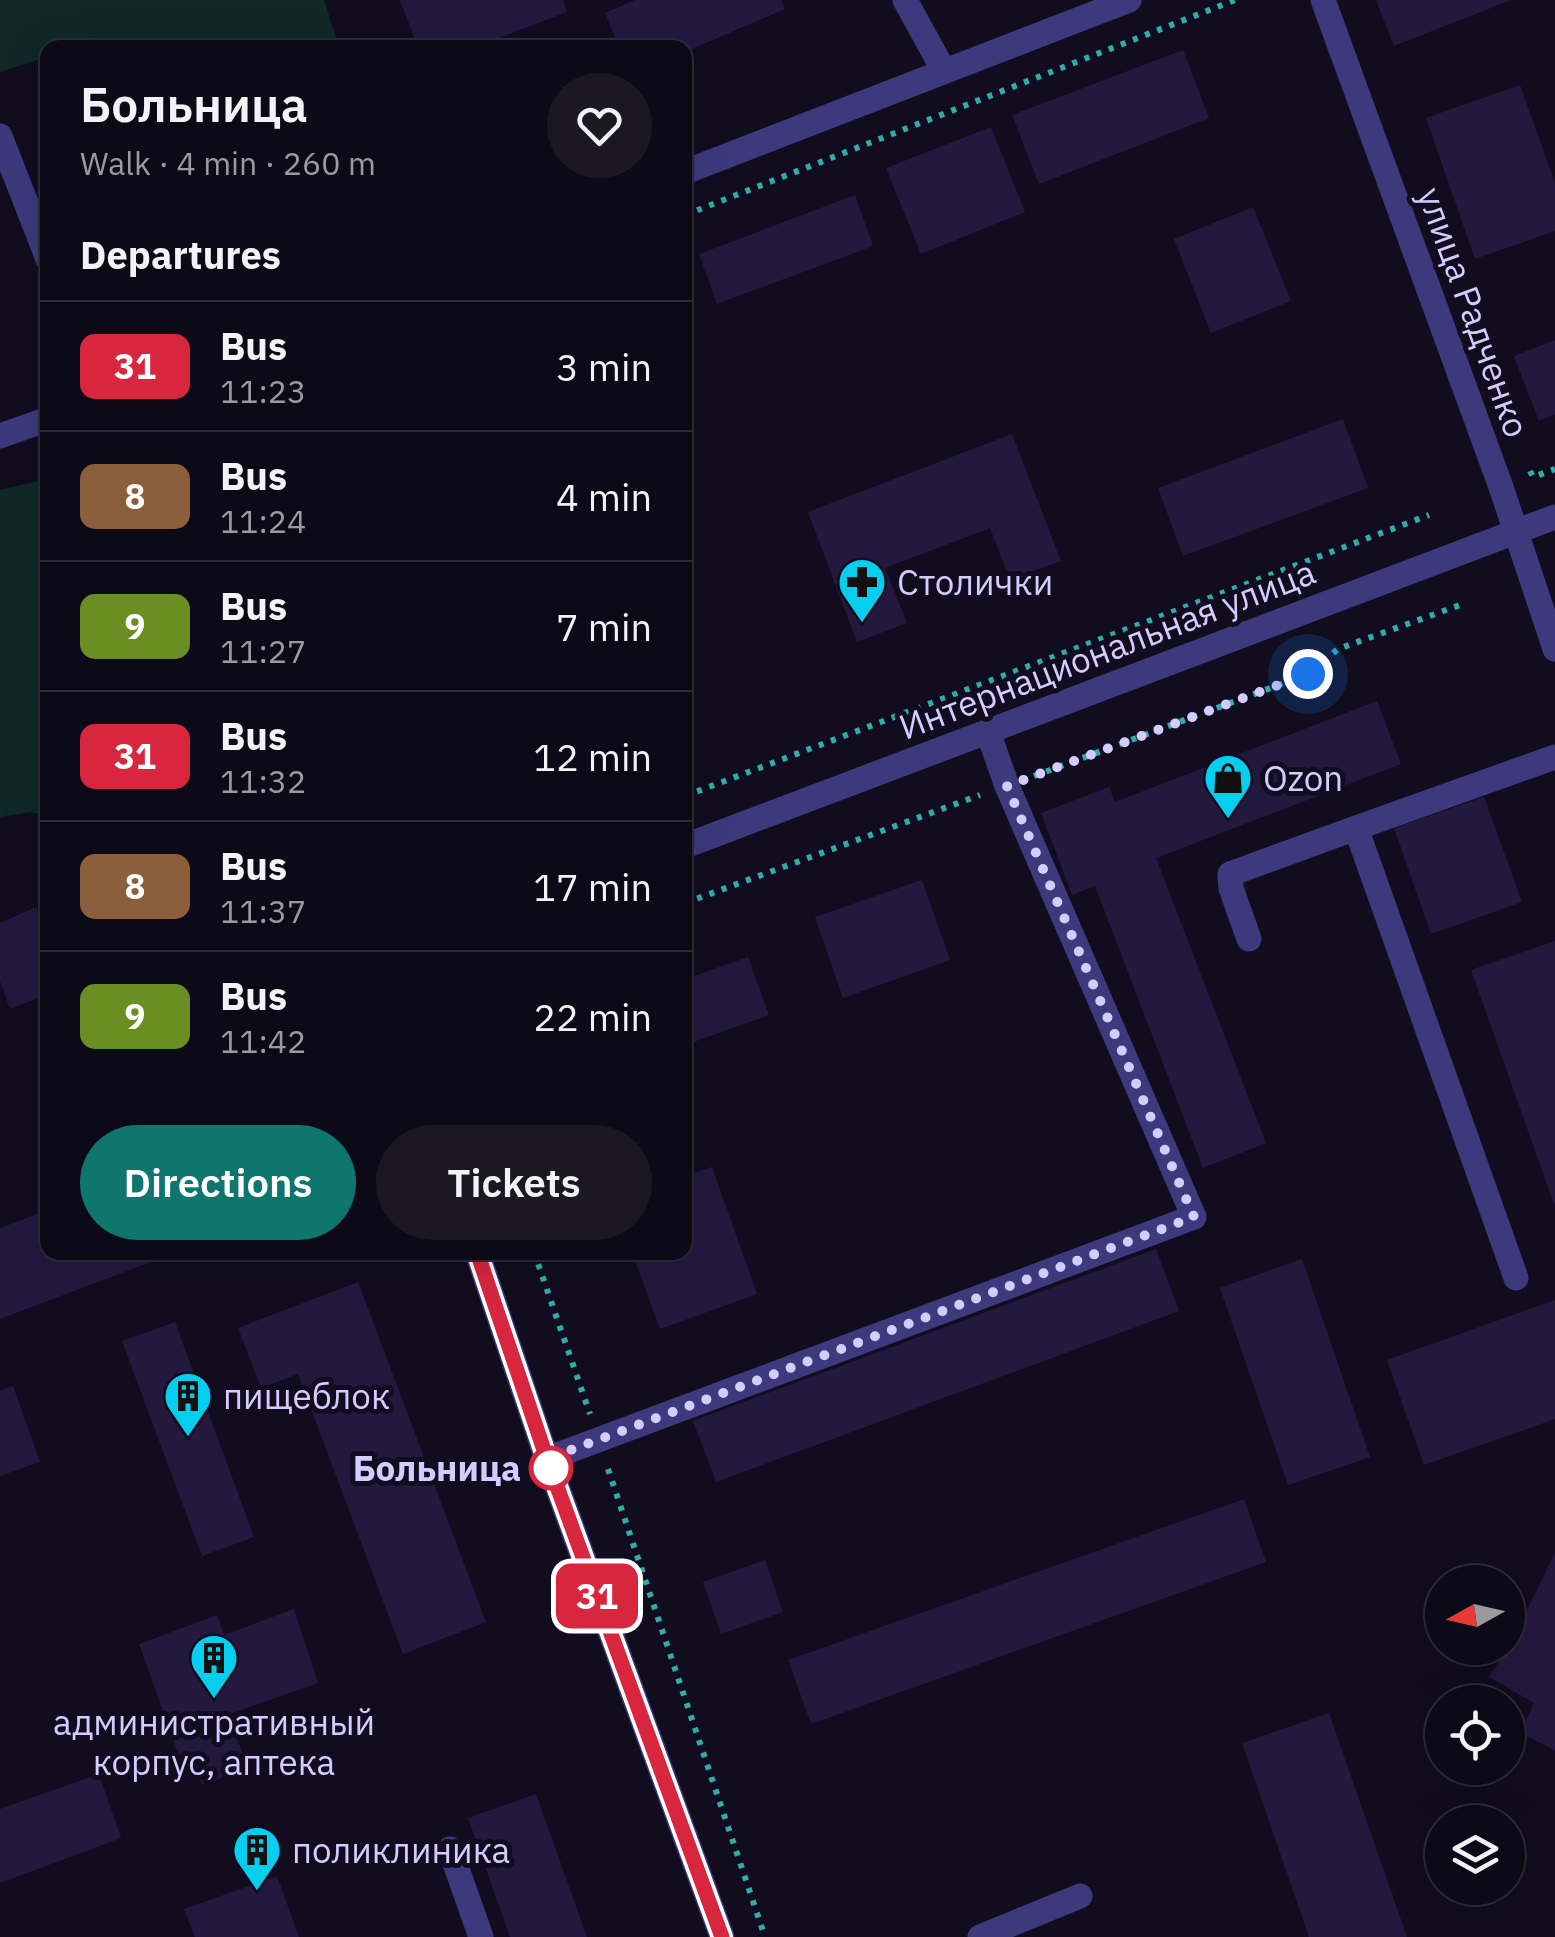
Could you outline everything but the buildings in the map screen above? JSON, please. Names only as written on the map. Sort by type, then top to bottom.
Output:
[{"type":"street","points":[[905,0],[944,72]]},
{"type":"street","points":[[692,169],[1128,0]]},
{"type":"street","name":"улица Радченко","points":[[1323,0],[1555,649]]},
{"type":"street","points":[[0,136],[40,238]]},
{"type":"street","points":[[0,436],[40,422]]},
{"type":"street","name":"Интернациональная улица","points":[[692,843],[1555,517]]},
{"type":"street","points":[[547,1459],[1194,1217],[1007,786],[988,732]]},
{"type":"street","points":[[1248,939],[1230,874],[1555,757]]},
{"type":"street","points":[[1356,828],[1516,1278]]},
{"type":"street","points":[[480,1260],[547,1459],[722,1937]]},
{"type":"street","points":[[450,1850],[481,1937]]},
{"type":"street","points":[[980,1937],[1080,1896]]},
{"type":"path","points":[[692,211],[1235,0]]},
{"type":"path","points":[[692,793],[1429,515]]},
{"type":"path","points":[[692,900],[1308,674],[1338,649],[1460,605]]},
{"type":"path","points":[[537,1260],[765,1937]]},
{"type":"green space","points":[[0,0],[324,0],[337,40],[40,40],[40,59],[0,72]]},
{"type":"green space","points":[[40,481],[40,814],[30,812],[0,817],[0,490]]},
{"type":"bus line","name":"31","points":[[480,1260],[547,1459],[722,1937]]},
{"type":"place","name":"Столички","points":[[862,624]]},
{"type":"place","name":"Ozon","points":[[1228,820]]},
{"type":"place","name":"пищеблок","points":[[188,1438]]},
{"type":"place","name":"Больница","points":[[551,1468]]},
{"type":"place","name":"административный корпус, аптека","points":[[214,1700]]},
{"type":"place","name":"поликлиника","points":[[257,1892]]},
{"type":"route","points":[[551,1468],[547,1459],[1194,1217],[1007,786],[1308,674]]}]
